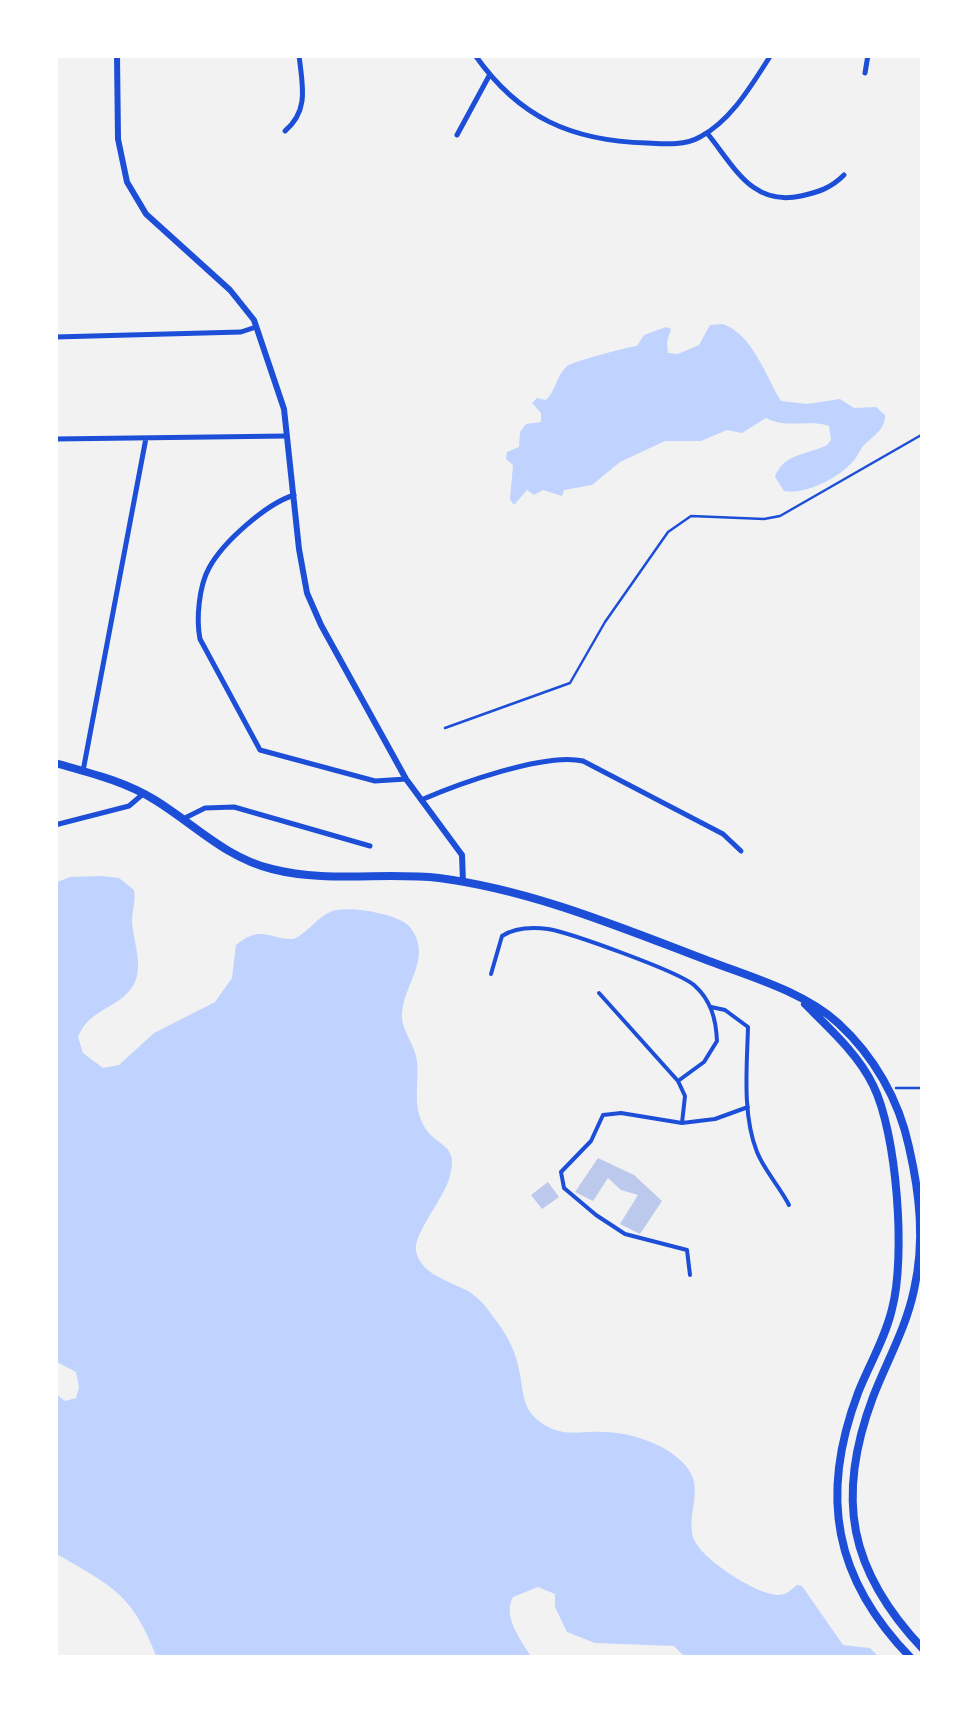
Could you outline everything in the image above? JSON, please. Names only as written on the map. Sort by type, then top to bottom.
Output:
[{"type":"main road","points":[[55,763],[143,794],[234,854],[276,870],[463,882],[592,918],[767,982],[840,1024],[889,1089],[902,1119],[921,1210],[921,1249],[905,1325],[872,1400],[860,1441],[854,1522],[858,1550],[872,1581],[923,1648]]},
{"type":"main road","points":[[802,1001],[866,1072],[878,1096],[887,1130],[900,1237],[899,1274],[891,1315],[848,1427],[840,1472],[838,1520],[853,1578],[876,1617],[911,1658]]},
{"type":"street","points":[[117,55],[118,138],[124,174],[132,192],[163,231],[239,299],[257,327],[276,377],[288,436],[301,567],[312,606],[406,779],[460,852],[463,882]]},
{"type":"street","points":[[285,131],[302,106],[298,55]]},
{"type":"street","points":[[476,55],[490,75],[534,114],[582,136],[610,142],[672,144],[707,133],[737,104],[771,55]]},
{"type":"street","points":[[865,72],[868,55]]},
{"type":"street","points":[[457,135],[490,75]]},
{"type":"street","points":[[707,133],[747,182],[766,196],[784,199],[820,192],[844,175]]},
{"type":"street","points":[[55,337],[242,332],[257,327]]},
{"type":"street","points":[[55,439],[288,436]]},
{"type":"street","points":[[83,771],[146,438]]},
{"type":"street","points":[[294,496],[264,509],[212,564],[206,575],[198,620],[200,639],[258,749],[374,781],[406,779]]},
{"type":"street","points":[[421,800],[548,760],[572,759],[583,761],[722,834],[741,851]]},
{"type":"street","points":[[55,825],[129,806],[143,794]]},
{"type":"street","points":[[183,819],[204,808],[228,806],[370,846]]},
{"type":"street","points":[[491,974],[498,943],[505,934],[524,928],[543,929],[677,975],[695,986],[711,1007],[717,1036],[714,1050],[704,1062],[678,1081]]},
{"type":"street","points":[[599,993],[678,1081],[685,1096],[682,1123]]},
{"type":"street","points":[[711,1007],[725,1010],[748,1027],[745,1084],[757,1154],[789,1205]]},
{"type":"street","points":[[690,1275],[687,1250],[639,1240],[608,1224],[571,1196],[564,1188],[561,1172],[591,1141],[604,1115],[621,1112],[682,1123],[715,1119],[748,1107]]},
{"type":"path","points":[[444,728],[570,683],[628,588],[681,520],[691,516],[780,516],[828,492],[923,434]]},
{"type":"path","points":[[889,1089],[923,1088]]},
{"type":"water","points":[[723,324],[750,346],[781,401],[807,404],[840,399],[854,408],[876,407],[885,415],[881,428],[849,466],[812,487],[784,491],[775,477],[779,469],[790,459],[827,445],[831,440],[829,426],[781,423],[766,418],[742,433],[727,430],[701,441],[665,441],[620,462],[592,485],[564,490],[562,496],[543,490],[534,495],[527,490],[514,505],[510,499],[513,465],[506,459],[507,452],[519,447],[520,432],[526,424],[541,422],[541,413],[532,403],[537,398],[546,400],[567,366],[637,346],[644,335],[666,327],[671,329],[668,353],[678,354],[699,345],[710,325]]},
{"type":"water","points":[[70,877],[119,878],[134,890],[132,922],[138,965],[128,993],[90,1020],[78,1037],[83,1053],[103,1068],[119,1065],[154,1033],[215,1002],[232,978],[236,945],[253,935],[294,939],[337,910],[384,914],[409,926],[419,952],[402,1014],[416,1057],[418,1108],[427,1130],[448,1150],[452,1165],[447,1185],[419,1235],[419,1259],[430,1272],[468,1291],[489,1310],[512,1346],[525,1401],[540,1422],[563,1432],[633,1436],[671,1453],[693,1478],[693,1537],[706,1555],[730,1574],[769,1593],[781,1595],[802,1586],[843,1645],[870,1648],[880,1658],[686,1658],[674,1646],[595,1643],[567,1632],[555,1607],[555,1594],[538,1587],[513,1597],[510,1605],[514,1628],[532,1658],[157,1658],[129,1605],[106,1584],[55,1553],[55,1393],[65,1401],[76,1398],[79,1387],[76,1372],[55,1361],[55,883]]},
{"type":"building","points":[[598,1158],[634,1175],[662,1201],[640,1234],[620,1224],[638,1195],[621,1190],[608,1178],[593,1201],[575,1192]]},
{"type":"building","points":[[548,1182],[559,1197],[542,1209],[531,1195]]}]
